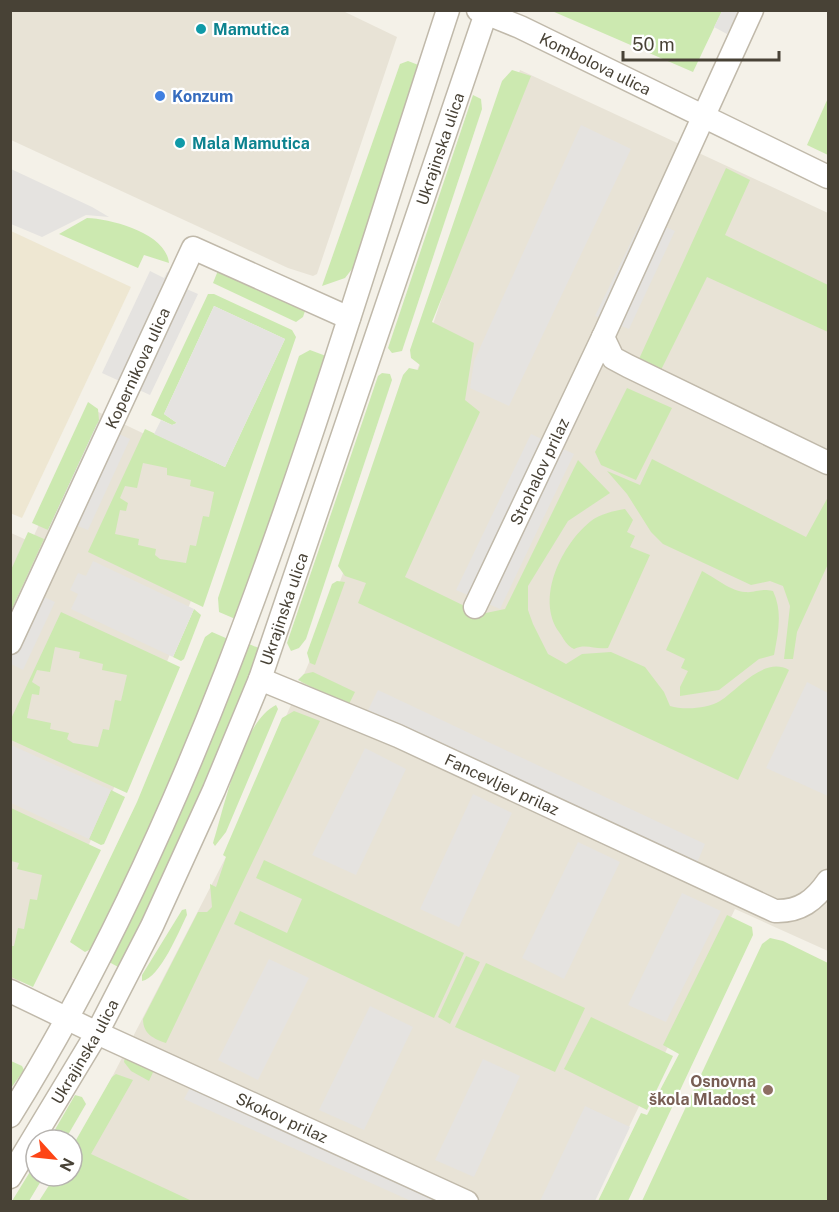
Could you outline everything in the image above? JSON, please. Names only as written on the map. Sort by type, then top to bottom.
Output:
[{"type":"street","name":"Ukrajinska ulica","points":[[10,1116],[67,1019],[123,915],[186,776],[242,635],[349,318],[448,10]]},
{"type":"street","points":[[703,117],[752,10]]},
{"type":"street","name":"Ukrajinska ulica","points":[[10,1177],[97,1033],[162,906],[260,679],[484,11]]},
{"type":"street","name":"Kombolova ulica","points":[[484,11],[828,177]]},
{"type":"street","name":"Strohalov prilaz","points":[[475,607],[603,337],[703,117]]},
{"type":"street","name":"Kopernikova ulica","points":[[10,643],[193,248],[349,318]]},
{"type":"street","points":[[603,337],[613,358],[627,366],[828,463]]},
{"type":"street","name":"Fancevljev prilaz","points":[[260,679],[398,736],[775,911],[790,912],[805,905],[828,880]]},
{"type":"street","points":[[10,991],[67,1019]]},
{"type":"street","name":"Skokov prilaz","points":[[67,1019],[467,1202]]},
{"type":"shaded area","points":[[11,10],[343,11],[397,37],[317,274],[313,276],[288,268],[11,140]]},
{"type":"shaded area","points":[[722,11],[739,11],[727,34],[714,27]]},
{"type":"shaded area","points":[[520,70],[828,213],[828,951],[735,909],[593,1201],[42,1202],[58,1188],[84,1188],[84,1141],[94,1112],[227,855],[319,639],[419,365]]},
{"type":"shaded area","points":[[581,125],[631,149],[509,406],[470,388],[474,361]]},
{"type":"shaded area","points":[[11,169],[109,217],[86,215],[42,237],[11,224]]},
{"type":"shaded area","points":[[643,217],[675,231],[629,329],[595,316]]},
{"type":"shaded area","points":[[11,231],[131,287],[22,518],[10,513]]},
{"type":"shaded area","points":[[150,271],[164,278],[167,272],[185,281],[182,287],[198,294],[150,395],[102,373]]},
{"type":"shaded area","points":[[214,306],[285,339],[225,467],[154,434],[161,420],[172,425],[177,423],[164,414]]},
{"type":"shaded area","points":[[92,409],[239,479],[144,720],[71,885],[11,998],[11,533],[31,542]]},
{"type":"shaded area","points":[[97,424],[130,439],[88,530],[72,524],[64,539],[48,530]]},
{"type":"shaded area","points":[[531,434],[574,454],[500,609],[456,590]]},
{"type":"shaded area","points":[[93,561],[194,609],[173,657],[71,609],[78,594],[70,590],[78,573],[86,576]]},
{"type":"shaded area","points":[[22,587],[55,602],[23,670],[11,664],[11,611]]},
{"type":"shaded area","points":[[807,682],[828,693],[828,796],[766,768]]},
{"type":"shaded area","points":[[378,690],[705,844],[697,863],[368,710]]},
{"type":"shaded area","points":[[11,745],[111,790],[89,839],[11,803]]},
{"type":"shaded area","points":[[365,748],[406,769],[356,875],[312,855]]},
{"type":"shaded area","points":[[473,794],[512,813],[459,927],[420,909]]},
{"type":"shaded area","points":[[578,842],[620,862],[564,979],[522,958]]},
{"type":"shaded area","points":[[682,893],[721,911],[666,1022],[628,1005]]},
{"type":"shaded area","points":[[269,959],[309,978],[258,1080],[218,1060]]},
{"type":"shaded area","points":[[370,1006],[413,1027],[364,1130],[319,1110]]},
{"type":"shaded area","points":[[483,1059],[520,1076],[474,1177],[435,1160]]},
{"type":"shaded area","points":[[192,1084],[448,1201],[411,1201],[184,1099]]},
{"type":"shaded area","points":[[585,1106],[630,1127],[595,1201],[540,1201]]},
{"type":"green space","points":[[552,11],[722,11],[693,72]]},
{"type":"green space","points":[[408,61],[421,66],[356,264],[345,278],[322,286],[400,64]]},
{"type":"green space","points":[[512,70],[531,76],[432,322],[474,343],[465,400],[480,412],[405,577],[481,614],[505,609],[578,460],[610,493],[568,521],[528,586],[528,610],[548,654],[566,664],[582,654],[611,652],[645,667],[664,692],[670,706],[688,708],[709,706],[720,701],[761,670],[780,667],[789,670],[738,780],[358,603],[366,583],[345,576],[338,566],[403,375],[409,368],[418,370],[420,365],[411,358],[410,350],[502,81]]},
{"type":"green space","points":[[473,95],[481,99],[482,109],[402,351],[392,353],[388,348]]},
{"type":"green space","points":[[828,98],[828,155],[807,145]]},
{"type":"green space","points":[[726,168],[750,180],[725,235],[828,285],[828,332],[707,277],[661,370],[639,359]]},
{"type":"green space","points":[[87,218],[110,221],[148,236],[166,252],[169,263],[144,255],[138,268],[59,234]]},
{"type":"green space","points":[[219,268],[306,308],[303,317],[296,322],[213,283]]},
{"type":"green space","points":[[208,294],[214,294],[292,330],[296,337],[203,607],[88,552],[145,429],[225,467],[285,339],[214,306],[164,414],[177,423],[172,425],[151,415]],"holes":[[[143,463],[167,468],[167,475],[191,480],[190,486],[214,492],[209,517],[203,516],[196,546],[190,545],[186,563],[160,559],[155,555],[156,549],[138,545],[139,539],[115,534],[120,510],[126,511],[128,503],[120,498],[125,486],[137,488]]]},
{"type":"green space","points":[[310,350],[326,356],[237,617],[233,618],[219,612],[218,598],[299,356]]},
{"type":"green space","points":[[382,373],[390,374],[392,380],[306,639],[299,648],[291,651],[287,643],[378,376]]},
{"type":"green space","points":[[627,388],[672,408],[636,480],[601,465],[595,452]]},
{"type":"green space","points":[[88,402],[98,409],[99,420],[48,530],[32,523]]},
{"type":"green space","points":[[652,459],[806,537],[828,497],[828,564],[797,632],[793,659],[784,659],[790,606],[783,586],[770,581],[751,585],[663,544],[651,532],[627,494],[607,471],[640,485]]},
{"type":"green space","points":[[625,509],[633,520],[627,532],[635,536],[630,547],[650,555],[608,648],[574,649],[565,642],[552,618],[551,588],[555,572],[570,543],[591,521],[598,516]]},
{"type":"green space","points":[[28,532],[44,539],[11,611],[11,570]]},
{"type":"green space","points":[[702,571],[740,591],[773,591],[779,615],[776,647],[774,655],[759,659],[719,690],[680,696],[680,687],[688,671],[681,668],[685,659],[666,650]]},
{"type":"green space","points":[[337,581],[345,582],[315,665],[310,663],[307,653],[332,584]]},
{"type":"green space","points":[[194,609],[201,615],[184,659],[181,661],[173,657]]},
{"type":"green space","points":[[61,612],[180,667],[127,793],[11,740],[11,719]],"holes":[[[55,647],[80,652],[79,658],[103,664],[102,670],[127,675],[121,701],[115,700],[109,730],[103,729],[98,747],[73,743],[67,739],[69,733],[50,729],[51,723],[27,718],[32,694],[39,695],[40,687],[32,682],[37,670],[50,672]]]},
{"type":"green space","points":[[212,632],[228,639],[169,784],[93,948],[85,952],[70,942],[137,802],[205,637]]},
{"type":"green space","points":[[249,644],[261,649],[194,810],[120,968],[109,962],[183,805]]},
{"type":"green space","points":[[313,672],[355,692],[348,706],[298,680],[304,674]]},
{"type":"green space","points":[[276,705],[278,709],[226,832],[215,846],[213,843],[244,746],[253,728],[264,714]]},
{"type":"green space","points":[[294,711],[320,721],[166,1043],[153,1038],[145,1029],[143,1019],[198,912],[207,912],[212,907],[210,884],[216,887],[226,857],[223,855],[282,718]]},
{"type":"green space","points":[[111,790],[125,797],[104,844],[101,845],[89,839]]},
{"type":"green space","points":[[11,808],[101,850],[33,987],[11,977],[11,946],[14,946],[18,928],[24,929],[30,899],[37,900],[42,875],[17,869],[19,863],[11,861]]},
{"type":"green space","points":[[264,860],[464,953],[434,1018],[234,924],[240,911],[287,933],[302,899],[256,878]]},
{"type":"green space","points":[[186,909],[187,915],[162,963],[156,972],[142,981],[142,975],[182,910]]},
{"type":"green space","points":[[727,915],[752,927],[753,935],[628,1201],[598,1201],[641,1113],[647,1115],[679,1054],[663,1045]]},
{"type":"green space","name":"Osnovna škola Mladost","points":[[770,938],[783,941],[828,963],[828,1201],[642,1201],[762,944]]},
{"type":"green space","points":[[466,956],[480,962],[450,1024],[438,1017]]},
{"type":"green space","points":[[486,963],[585,1008],[555,1072],[455,1027]]},
{"type":"green space","points":[[591,1017],[673,1056],[647,1110],[564,1069]]},
{"type":"green space","points":[[125,1057],[156,1066],[149,1081],[131,1071],[124,1062]]},
{"type":"green space","points":[[11,1061],[22,1066],[24,1070],[11,1088]]},
{"type":"green space","points":[[116,1074],[133,1080],[91,1154],[192,1201],[39,1201],[47,1188],[84,1188],[83,1128],[112,1077]]},
{"type":"green space","points":[[75,1095],[82,1097],[86,1104],[72,1128],[56,1128]]},
{"type":"green space","points":[[24,1182],[24,1188],[37,1188],[29,1201],[12,1201]]},
{"type":"place","name":"Mamutica","points":[[201,29]]},
{"type":"place","name":"Konzum","points":[[160,96]]},
{"type":"place","name":"Mala Mamutica","points":[[180,143]]},
{"type":"place","name":"Osnovna škola Mladost","points":[[768,1090]]}]
